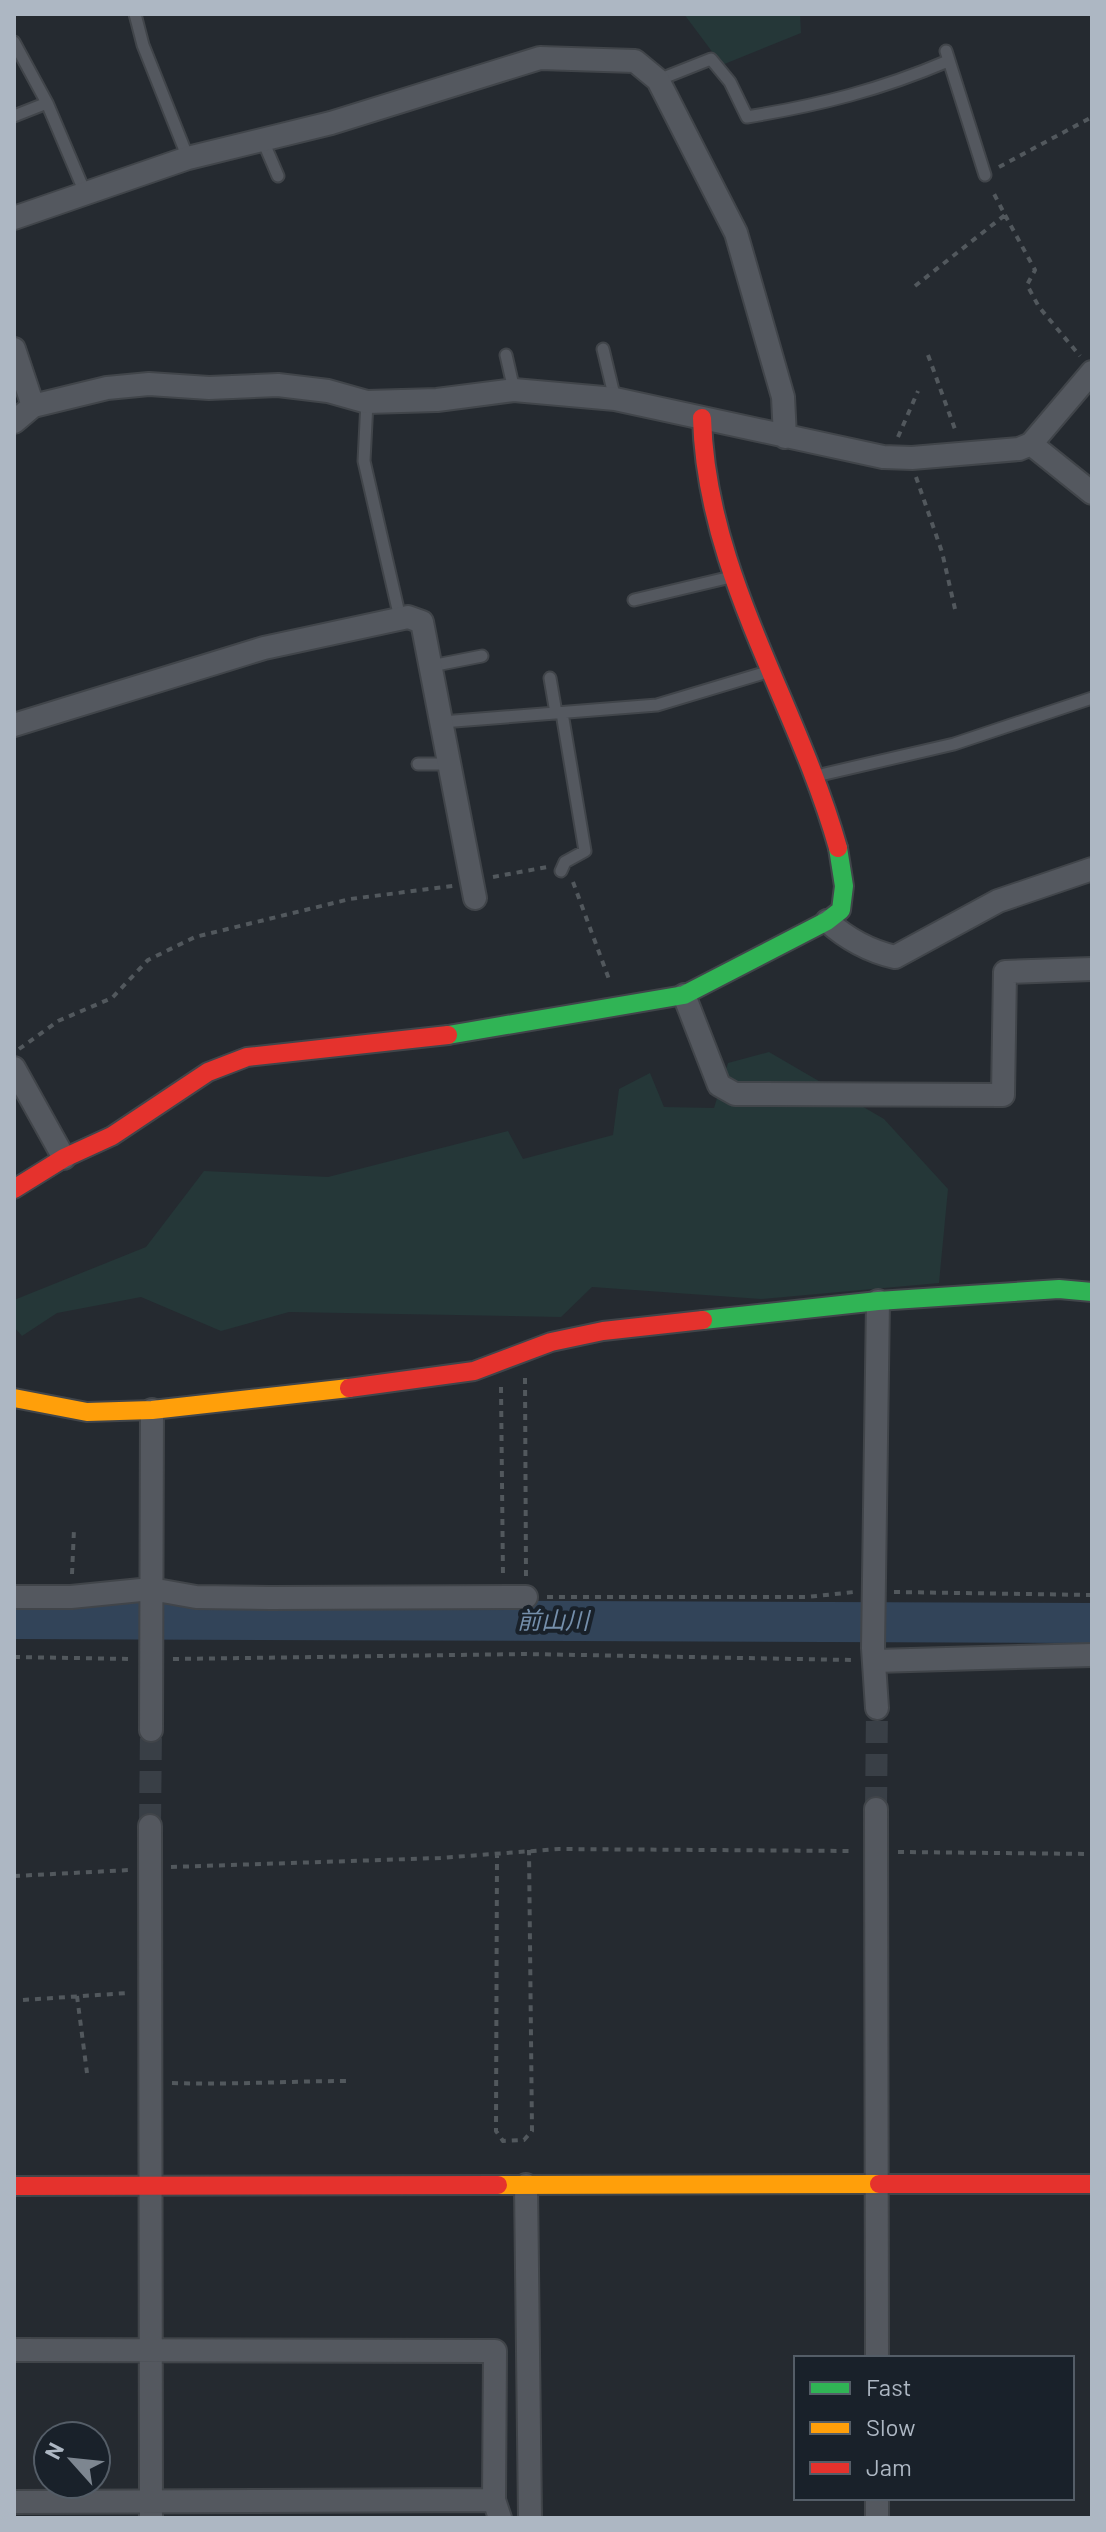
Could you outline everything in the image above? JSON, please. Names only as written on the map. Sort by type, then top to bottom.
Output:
[{"type":"street","points":[[14,218],[188,158],[263,141],[540,58],[617,57],[635,61],[658,80],[736,233],[783,397],[785,437]]},
{"type":"street","points":[[14,349],[33,406]]},
{"type":"street","points":[[14,422],[33,406],[107,388],[149,384],[209,388],[278,385],[328,391],[367,402],[437,400],[514,390],[615,399],[785,437],[901,458],[1019,449],[1031,444],[1087,366]]},
{"type":"street","points":[[14,1189],[64,1158],[112,1136],[183,1092],[208,1072],[247,1057],[480,1032],[684,995],[827,921],[841,910],[844,874],[816,776],[734,576],[709,496],[702,418]]},
{"type":"street","points":[[1031,444],[1092,493]]},
{"type":"street","points":[[14,725],[264,648],[400,618],[422,622],[475,890]]},
{"type":"street","points":[[827,921],[864,946],[895,957],[998,901],[1092,869]]},
{"type":"street","points":[[684,995],[719,1085],[735,1094],[1003,1095],[1005,972],[1092,969]]},
{"type":"street","points":[[14,1068],[64,1158]]},
{"type":"street","points":[[14,1398],[87,1412],[152,1410],[316,1389],[400,1383],[474,1371],[551,1342],[603,1331],[878,1301],[1059,1289],[1092,1292]]},
{"type":"street","points":[[877,1708],[874,1655],[878,1301]]},
{"type":"street","points":[[151,1730],[152,1410]]},
{"type":"street","points":[[14,1597],[514,1597]]},
{"type":"street","points":[[874,1655],[1092,1655]]},
{"type":"street","points":[[876,1809],[877,2356]]},
{"type":"street","points":[[150,1826],[151,2510]]},
{"type":"street","points":[[14,2186],[1092,2184]]},
{"type":"street","points":[[526,2185],[530,2518]]},
{"type":"street","points":[[14,2350],[495,2351],[497,2509],[151,2510],[14,2502]]},
{"type":"lane","points":[[135,14],[143,45],[188,158]]},
{"type":"lane","points":[[14,42],[47,103],[86,195]]},
{"type":"lane","points":[[658,80],[711,59],[730,82],[747,117],[823,104],[889,87],[947,56],[985,175]]},
{"type":"lane","points":[[14,116],[47,103]]},
{"type":"lane","points":[[263,141],[278,176]]},
{"type":"lane","points":[[603,349],[615,399]]},
{"type":"lane","points":[[506,355],[514,390]]},
{"type":"lane","points":[[367,402],[364,461],[400,618]]},
{"type":"lane","points":[[634,600],[734,576]]},
{"type":"lane","points":[[431,666],[482,656]]},
{"type":"lane","points":[[442,722],[657,705],[772,670]]},
{"type":"lane","points":[[550,678],[585,851],[565,862],[561,871]]},
{"type":"lane","points":[[816,776],[954,744],[1092,698]]},
{"type":"lane","points":[[418,764],[451,764]]},
{"type":"path","points":[[1087,366],[1039,307],[1027,285],[1035,270],[985,175],[1092,117]]},
{"type":"path","points":[[915,286],[1005,215]]},
{"type":"path","points":[[928,355],[963,451]]},
{"type":"path","points":[[918,391],[901,458],[955,609]]},
{"type":"path","points":[[14,1054],[58,1021],[112,998],[158,952],[195,937],[350,899],[475,890],[518,870],[548,867],[569,872],[592,929],[616,1008]]},
{"type":"path","points":[[514,1597],[525,1351]]},
{"type":"path","points":[[500,1361],[514,1597]]},
{"type":"path","points":[[71,1597],[74,1529]]},
{"type":"path","points":[[514,1597],[1092,1595]]},
{"type":"path","points":[[14,1657],[874,1655]]},
{"type":"path","points":[[497,1852],[496,2131],[503,2141],[524,2140],[532,2131],[529,1850]]},
{"type":"path","points":[[14,1876],[529,1850],[1092,1854]]},
{"type":"path","points":[[23,2000],[150,1993]]},
{"type":"path","points":[[77,1995],[87,2073]]},
{"type":"path","points":[[151,2082],[253,2085],[272,2081],[349,2081]]},
{"type":"shaded area","points":[[684,14],[800,14],[801,33],[722,65]]},
{"type":"shaded area","points":[[769,1052],[884,1119],[948,1189],[939,1283],[761,1299],[592,1287],[561,1317],[289,1312],[221,1331],[141,1297],[57,1313],[22,1336],[14,1327],[14,1300],[146,1247],[204,1171],[328,1177],[508,1131],[523,1159],[613,1135],[619,1089],[650,1073],[664,1107],[714,1108],[728,1063]]},
{"type":"waterway","name":"前山川","points":[[14,1619],[1092,1623]]},
{"type":"tunnel","points":[[876,1809],[877,1708]]},
{"type":"tunnel","points":[[150,1826],[151,1730]]},
{"type":"traffic: fast","points":[[448,1035],[684,995],[827,921],[841,910],[844,886],[838,848]]},
{"type":"traffic: fast","points":[[703,1320],[878,1301],[1059,1289],[1092,1292]]},
{"type":"traffic: slow","points":[[14,1398],[87,1412],[152,1410],[349,1388]]},
{"type":"traffic: slow","points":[[498,2185],[879,2184]]},
{"type":"traffic: jam","points":[[702,418],[707,475],[719,530],[736,584],[821,794],[838,848]]},
{"type":"traffic: jam","points":[[14,1189],[64,1158],[112,1136],[208,1072],[247,1057],[448,1035]]},
{"type":"traffic: jam","points":[[349,1388],[474,1371],[551,1342],[603,1331],[703,1320]]},
{"type":"traffic: jam","points":[[879,2184],[1092,2184]]},
{"type":"traffic: jam","points":[[14,2186],[498,2185]]}]
